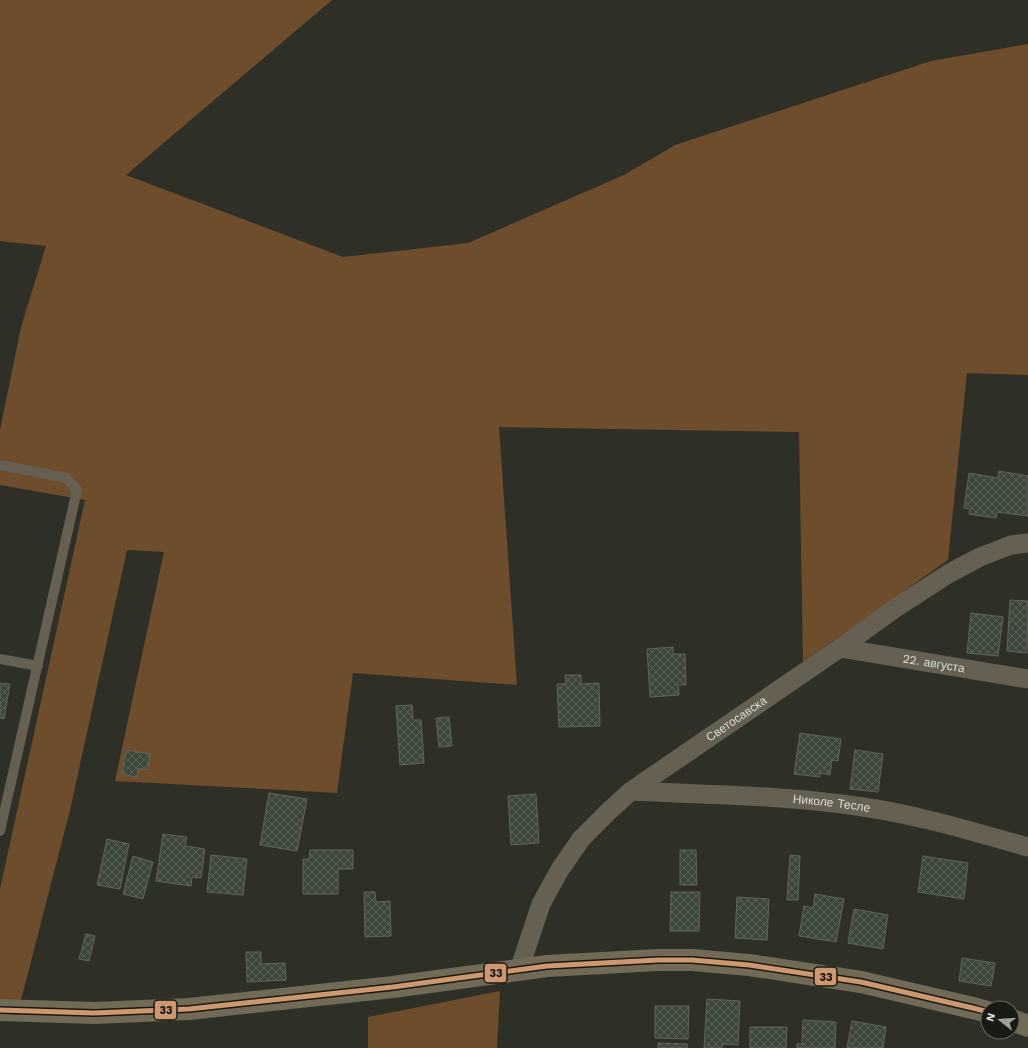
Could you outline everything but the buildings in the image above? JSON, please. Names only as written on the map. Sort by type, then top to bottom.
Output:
[{"type":"street","name":"Светосавска","points":[[518,970],[541,904],[559,871],[581,840],[631,791],[840,648],[894,609],[948,574],[980,556],[1011,544],[1028,543]]},
{"type":"street","name":"22. августа","points":[[840,648],[1028,679]]},
{"type":"street","name":"Николе Тесле","points":[[631,791],[810,800],[865,807],[919,817],[1028,847]]},
{"type":"street","points":[[0,1010],[94,1013],[189,1009],[359,990],[547,966],[658,960],[692,960],[749,965],[861,982],[980,1010]]},
{"type":"lane","points":[[0,466],[66,478],[77,490],[0,831]]},
{"type":"lane","points":[[0,659],[38,666]]},
{"type":"shaded area","points":[[0,0],[332,0],[126,175],[343,257],[468,243],[624,175],[675,145],[931,61],[1028,44],[1028,375],[967,373],[948,560],[803,662],[799,432],[499,427],[517,685],[353,673],[337,793],[115,781],[164,552],[127,550],[70,810],[20,1004],[0,1000],[0,889],[85,500],[0,485],[0,430],[21,327],[46,246],[0,241]]},
{"type":"shaded area","points":[[500,991],[497,1048],[368,1048],[368,1017]]},
{"type":"transit line","name":"33","points":[[0,1010],[94,1013],[189,1009],[393,987],[547,966],[658,960],[692,960],[749,965],[861,982],[980,1010]]}]
